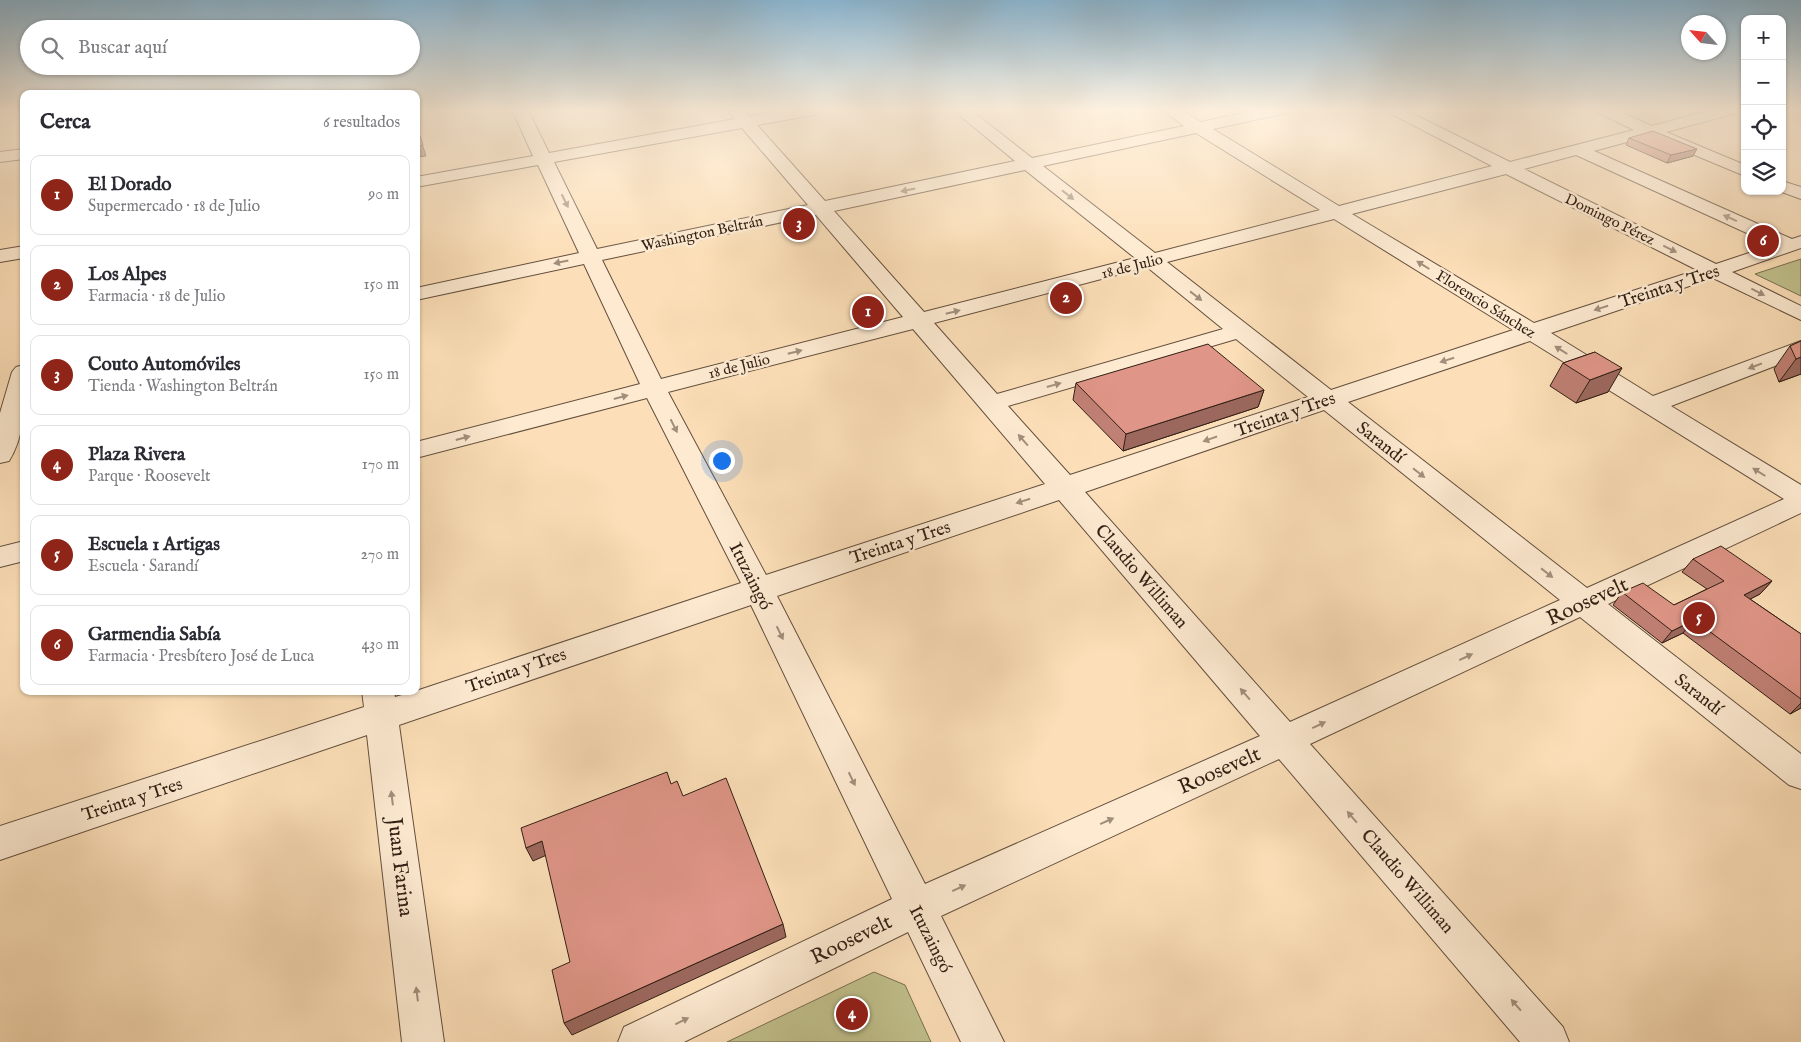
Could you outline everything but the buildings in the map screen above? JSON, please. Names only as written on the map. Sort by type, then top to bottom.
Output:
[{"type":"street","points":[[420,181],[541,159]]},
{"type":"street","name":"Ituzaingó","points":[[544,159],[654,388],[758,588],[983,1042]]},
{"type":"street","name":"Claudio Williman","points":[[778,159],[1548,1042]]},
{"type":"street","name":"Sarandí","points":[[1023,159],[1801,774]]},
{"type":"street","name":"Washington Beltrán","points":[[420,293],[1055,159]]},
{"type":"street","name":"Florencio Sánchez","points":[[1250,159],[1801,497]]},
{"type":"street","name":"Domingo Pérez","points":[[1488,159],[1801,314]]},
{"type":"street","name":"18 de Julio","points":[[420,449],[1548,159]]},
{"type":"street","points":[[1601,159],[1796,243]]},
{"type":"street","points":[[1716,159],[1741,169]]},
{"type":"street","points":[[1786,188],[1801,194]]},
{"type":"street","name":"Treinta y Tres","points":[[420,692],[758,588],[1064,488],[1796,243]]},
{"type":"street","points":[[0,256],[20,253]]},
{"type":"street","points":[[991,403],[1240,331]]},
{"type":"street","points":[[1651,405],[1801,348]]},
{"type":"street","points":[[0,455],[18,376]]},
{"type":"street","name":"Roosevelt","points":[[638,1042],[915,908],[1801,502]]},
{"type":"street","points":[[0,557],[20,552]]},
{"type":"street","name":"Treinta y Tres","points":[[0,843],[380,704],[409,695]]},
{"type":"street","name":"Juan Farina","points":[[380,704],[424,1042]]},
{"type":"green space","points":[[1801,259],[1801,296],[1755,274]]},
{"type":"green space","points":[[874,972],[905,985],[931,1042],[727,1042]]},
{"type":"place","name":"Couto Automóviles","points":[[799,224]]},
{"type":"place","name":"Garmendia Sabía","points":[[1763,241]]},
{"type":"place","name":"Los Alpes","points":[[1066,298]]},
{"type":"place","name":"El Dorado","points":[[868,312]]},
{"type":"place","name":"Escuela 1 Artigas","points":[[1699,618]]},
{"type":"place","name":"Plaza Rivera","points":[[852,1014]]}]
